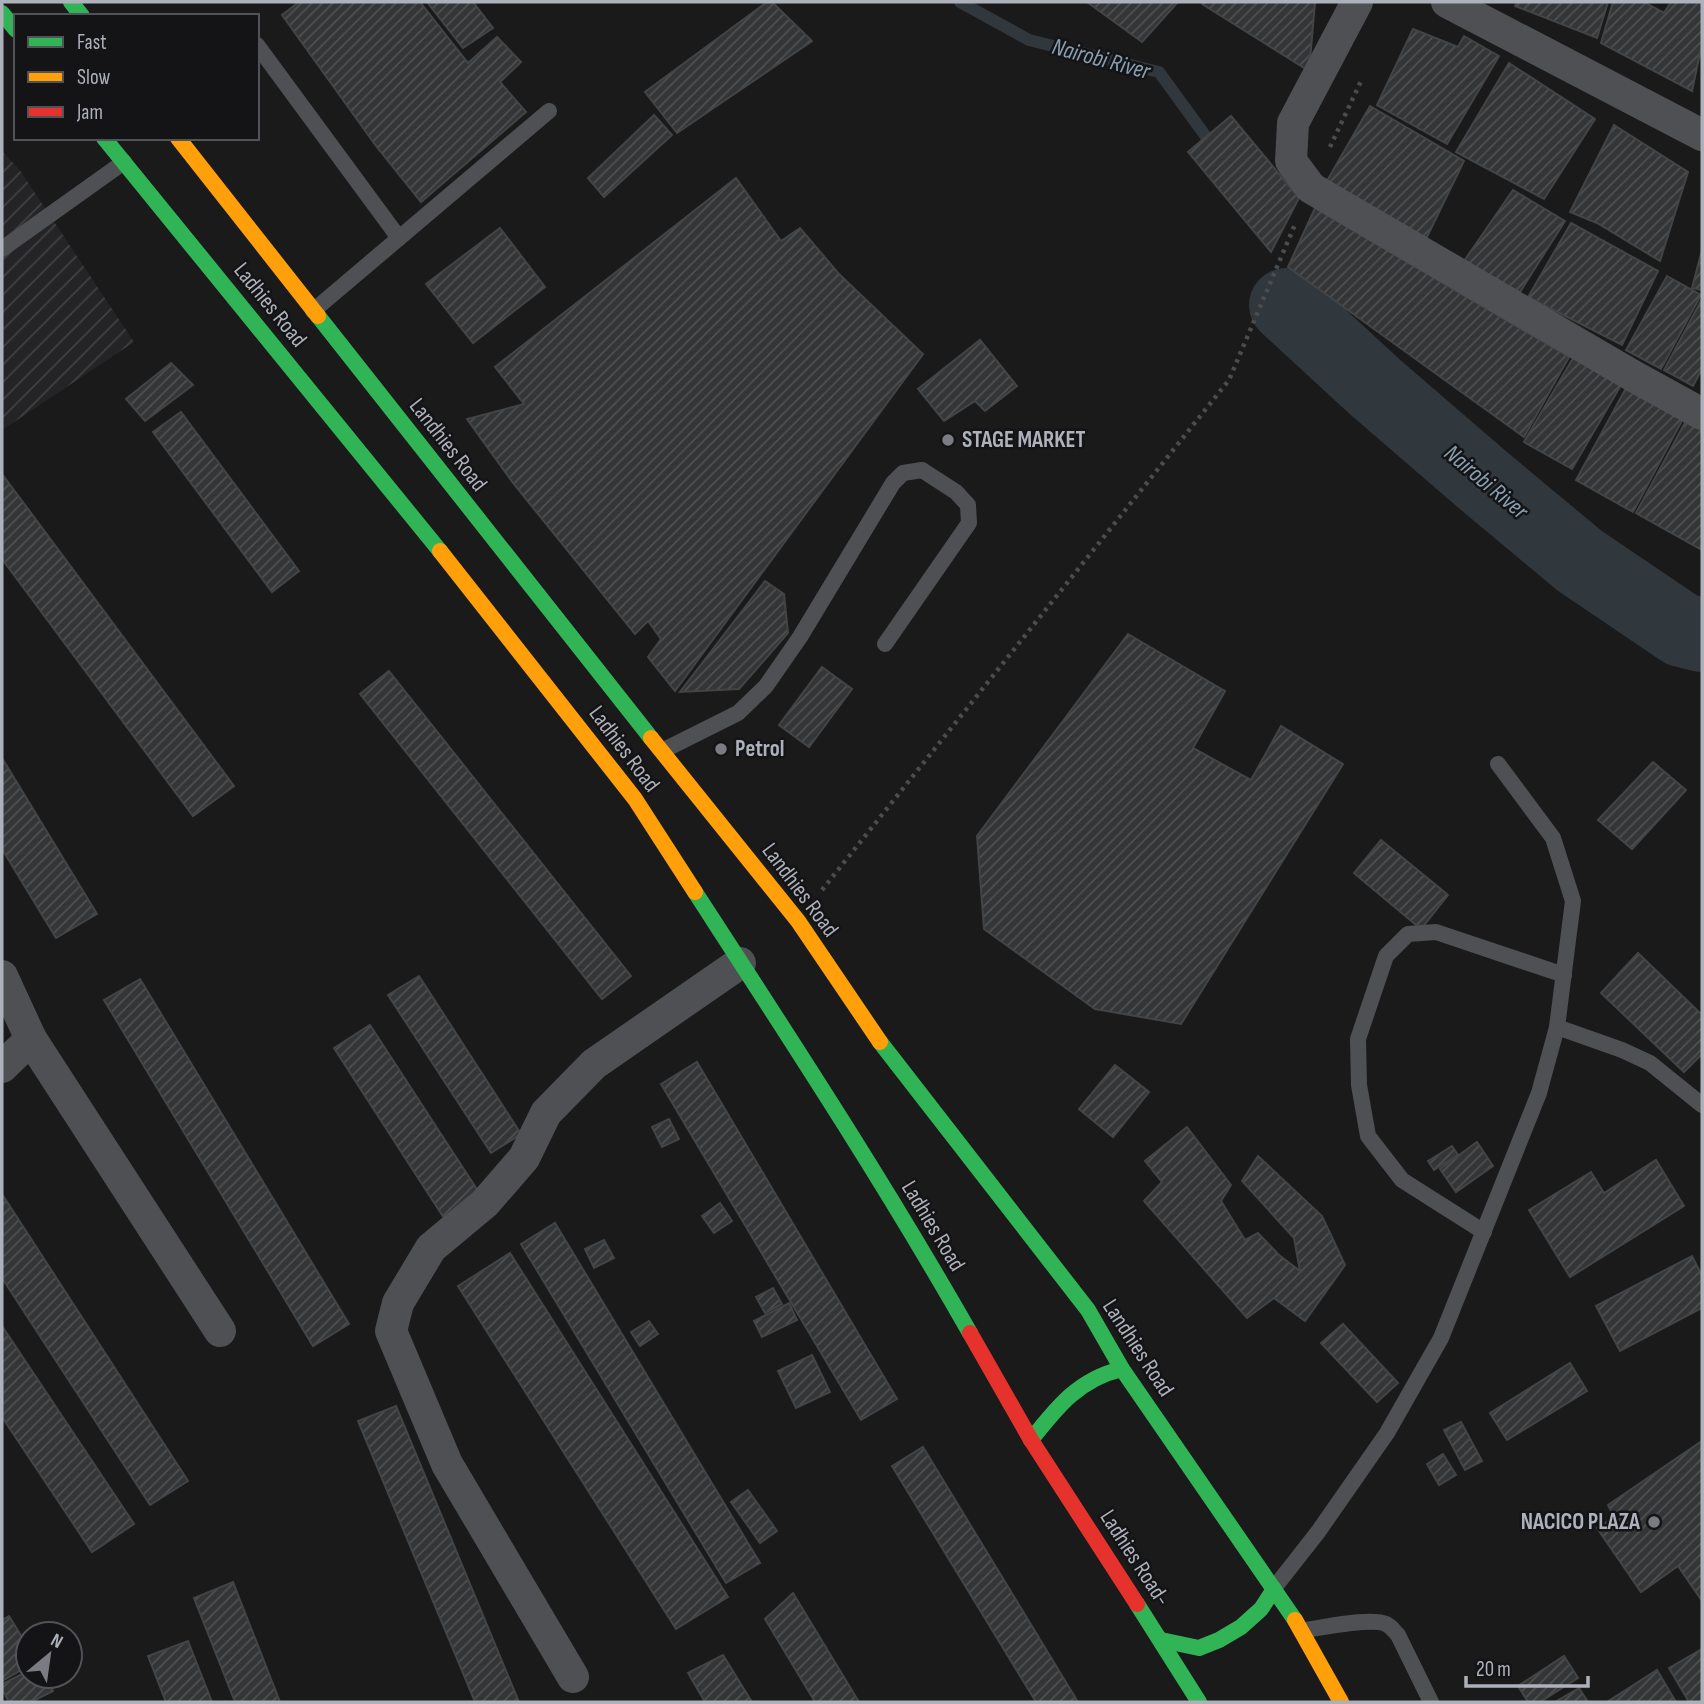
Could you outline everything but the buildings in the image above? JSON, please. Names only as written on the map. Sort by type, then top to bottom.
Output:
[{"type":"main road","points":[[2,13],[11,33]]},
{"type":"main road","name":"Ladhies Road","points":[[106,140],[472,590],[635,799],[818,1083],[936,1274],[1031,1440]]},
{"type":"main road","name":"Landhies Road","points":[[180,140],[798,921],[872,1032],[1088,1310],[1122,1369],[1302,1630],[1341,1702]]},
{"type":"main road","points":[[1031,1440],[1073,1391],[1097,1377],[1122,1369]]},
{"type":"main road","name":"Ladhies Road-","points":[[1031,1440],[1199,1702]]},
{"type":"main road","points":[[1161,1640],[1199,1648],[1219,1640],[1241,1627],[1261,1609],[1274,1589]]},
{"type":"street","points":[[1357,2],[1293,123],[1291,161],[1311,188],[1702,415]]},
{"type":"street","points":[[1447,2],[1702,135]]},
{"type":"street","points":[[572,1677],[447,1464],[391,1331],[398,1303],[431,1248],[485,1203],[524,1158],[546,1113],[594,1064],[740,962]]},
{"type":"street","points":[[2,976],[31,1040],[220,1331]]},
{"type":"street","points":[[2,1067],[31,1040]]},
{"type":"lane","points":[[259,48],[399,238]]},
{"type":"lane","points":[[313,311],[549,111]]},
{"type":"lane","points":[[2,249],[124,162]]},
{"type":"lane","points":[[662,751],[738,713],[766,686],[800,637],[893,483],[904,473],[922,470],[956,492],[968,505],[969,523],[885,644]]},
{"type":"lane","points":[[1274,1589],[1318,1532],[1387,1433],[1441,1338],[1539,1093],[1557,1027],[1573,901],[1553,838],[1498,764]]},
{"type":"lane","points":[[1483,1232],[1402,1180],[1368,1136],[1359,1085],[1359,1039],[1386,956],[1408,934],[1436,932],[1564,975]]},
{"type":"lane","points":[[1557,1027],[1650,1063],[1702,1105]]},
{"type":"lane","points":[[1302,1630],[1367,1621],[1383,1622],[1398,1635],[1431,1702]]},
{"type":"path","points":[[798,921],[1229,380],[1286,243],[1363,76]]},
{"type":"shaded area","points":[[2,151],[19,169],[134,342],[2,430]]},
{"type":"waterway","name":"Nairobi River","points":[[960,2],[1029,40],[1159,72],[1215,149]]},
{"type":"waterway","name":"Nairobi River","points":[[1286,305],[1375,387],[1580,561],[1682,630],[1702,635]]},
{"type":"traffic: fast","points":[[71,2],[80,14]]},
{"type":"traffic: fast","points":[[2,13],[14,28]]},
{"type":"traffic: fast","points":[[106,140],[440,551]]},
{"type":"traffic: fast","points":[[318,316],[651,738]]},
{"type":"traffic: fast","points":[[695,892],[870,1165],[970,1333]]},
{"type":"traffic: fast","points":[[880,1042],[1088,1310],[1122,1369],[1295,1620]]},
{"type":"traffic: fast","points":[[1031,1440],[1050,1416],[1081,1387],[1122,1369]]},
{"type":"traffic: fast","points":[[1161,1640],[1199,1648],[1219,1640],[1241,1627],[1261,1609],[1274,1589]]},
{"type":"traffic: fast","points":[[1137,1604],[1199,1702]]},
{"type":"traffic: slow","points":[[180,140],[318,316]]},
{"type":"traffic: slow","points":[[440,551],[635,799],[695,892]]},
{"type":"traffic: slow","points":[[651,738],[798,921],[880,1042]]},
{"type":"traffic: slow","points":[[1295,1620],[1341,1702]]},
{"type":"traffic: jam","points":[[970,1333],[1031,1440],[1137,1604]]},
{"type":"place","name":"STAGE MARKET","points":[[948,440]]},
{"type":"place","name":"Petrol","points":[[721,749]]},
{"type":"place","name":"NACICO PLAZA","points":[[1654,1522]]}]
